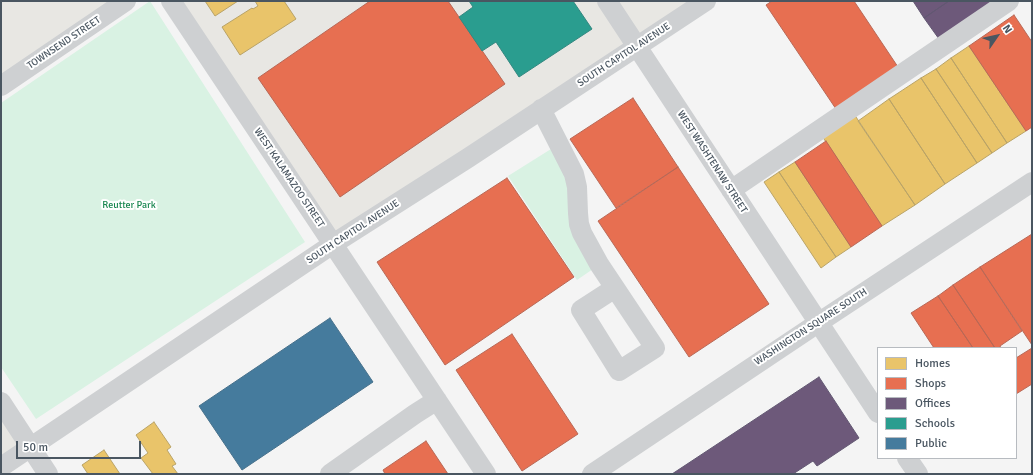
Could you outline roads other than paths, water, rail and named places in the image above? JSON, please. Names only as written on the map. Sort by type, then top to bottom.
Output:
[{"type":"street","name":"TOWNSEND STREET","points":[[1,86],[126,1]]},
{"type":"street","name":"WEST KALAMAZOO STREET","points":[[171,1],[486,474]]},
{"type":"street","name":"WEST WASHTENAW STREET","points":[[607,1],[877,412]]},
{"type":"street","name":"SOUTH CAPITOL AVENUE","points":[[1,467],[333,244],[468,158],[706,1]]},
{"type":"street","points":[[731,190],[1009,1]]},
{"type":"street","points":[[541,109],[568,159],[574,174],[577,187],[579,218],[582,233],[599,264],[615,288]]},
{"type":"street","name":"WASHINGTON SQUARE SOUTH","points":[[592,474],[1032,182]]},
{"type":"street","points":[[330,474],[437,400]]},
{"type":"street","points":[[1,402],[48,474]]},
{"type":"street","points":[[908,459],[918,474]]},
{"type":"park label","name":"Reutter Park","points":[[129,205]]}]
